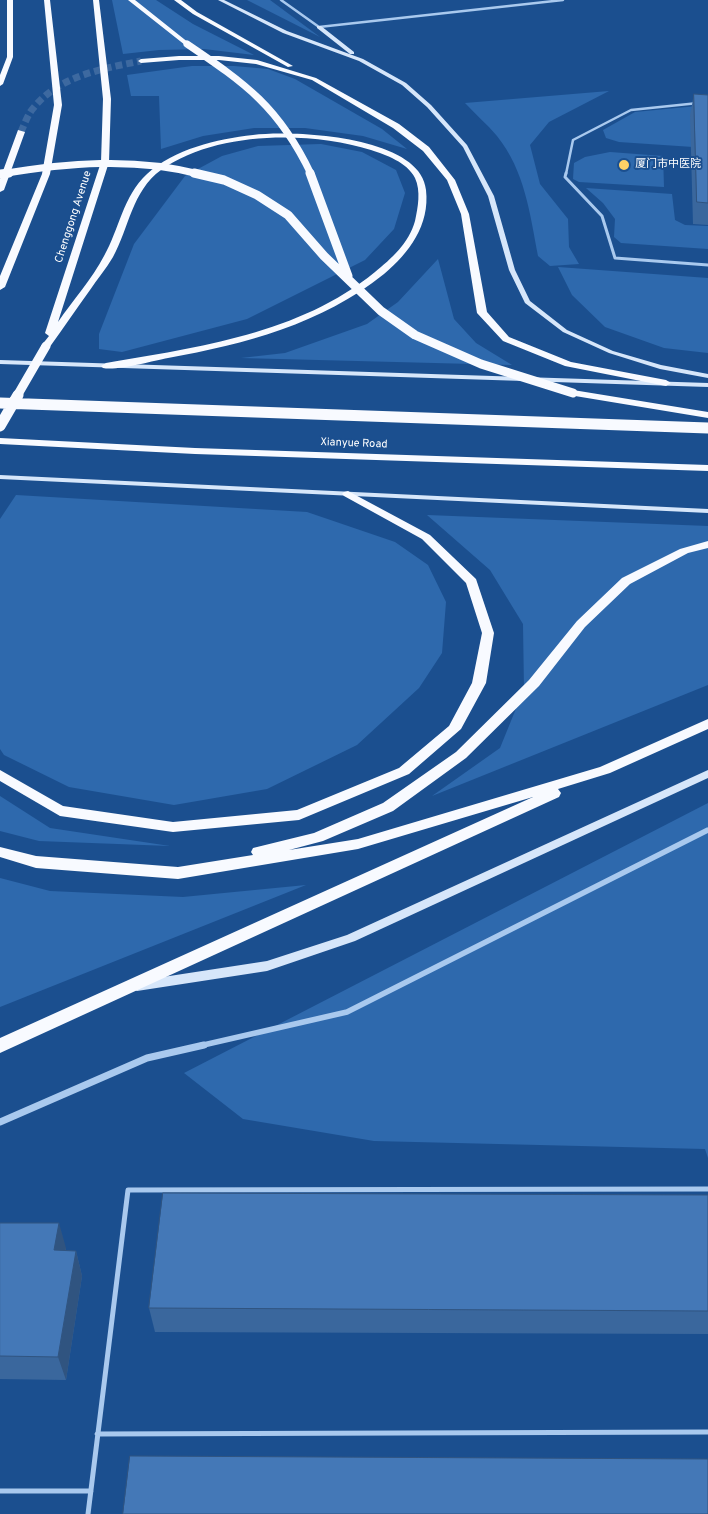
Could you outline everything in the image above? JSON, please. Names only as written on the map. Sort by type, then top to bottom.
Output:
[{"type":"highway","points":[[0,84],[10,57],[10,0]]},
{"type":"highway","points":[[0,288],[46,174],[58,104],[46,0]]},
{"type":"highway","name":"Chenggong Avenue","points":[[0,426],[46,346],[105,162],[107,99],[96,0]]},
{"type":"highway","points":[[132,0],[187,44],[227,71],[255,94],[279,119],[301,153],[350,281]]},
{"type":"highway","points":[[177,0],[244,41],[396,126],[426,149],[451,180],[464,214],[482,313],[506,339],[568,364],[666,383]]},
{"type":"highway","points":[[141,61],[179,58],[219,58],[257,62],[314,79]]},
{"type":"highway","points":[[0,190],[21,132]]},
{"type":"highway","points":[[46,346],[109,255],[132,201],[148,178],[173,159],[208,147],[256,137],[307,137],[361,144],[397,157],[415,171],[424,192],[419,224],[405,249],[376,278],[333,304],[278,330],[205,349],[106,366]]},
{"type":"highway","points":[[0,174],[31,168],[80,164],[135,164],[174,169],[217,178],[258,194],[290,216],[310,241],[394,322],[459,357],[573,393],[708,415]]},
{"type":"highway","points":[[0,404],[708,428]]},
{"type":"highway","name":"Xianyue Road","points":[[0,441],[195,451],[708,468]]},
{"type":"highway","points":[[0,775],[60,811],[173,827],[299,815],[404,770],[454,729],[479,683],[488,633],[472,582],[426,537],[348,494]]},
{"type":"highway","points":[[178,873],[318,837],[388,807],[461,755],[534,684],[581,624],[626,581],[684,551],[708,544]]},
{"type":"highway","points":[[0,1046],[121,989],[708,724]]},
{"type":"highway","points":[[0,852],[36,862],[178,873],[358,844],[605,770]]},
{"type":"main road","points":[[220,0],[285,32],[361,60],[404,84],[429,106],[466,146],[491,196],[512,270],[527,302],[565,331],[611,352],[660,367],[708,376]]},
{"type":"main road","points":[[319,27],[361,60]]},
{"type":"main road","points":[[0,362],[708,385]]},
{"type":"main road","points":[[0,477],[708,511]]},
{"type":"main road","points":[[121,989],[267,966],[351,938],[708,774]]},
{"type":"street","points":[[280,0],[319,27],[562,0]]},
{"type":"street","points":[[708,102],[631,110],[573,140],[565,177],[602,216],[615,258],[708,265]]},
{"type":"street","points":[[0,1122],[147,1058],[347,1012],[708,830]]},
{"type":"lane","points":[[88,1514],[128,1190],[708,1188]]},
{"type":"lane","points":[[97,1434],[708,1432]]},
{"type":"lane","points":[[0,1491],[91,1490]]},
{"type":"shaded area","points":[[112,0],[156,0],[193,24],[254,55],[204,49],[159,50],[123,54]]},
{"type":"shaded area","points":[[247,0],[270,0],[320,37]]},
{"type":"shaded area","points":[[192,66],[234,66],[268,69],[295,79],[382,129],[407,149],[363,136],[305,128],[254,128],[203,136],[161,149],[159,96],[131,96],[127,75]]},
{"type":"shaded area","points":[[609,91],[549,122],[530,145],[540,184],[568,219],[569,247],[579,264],[550,266],[538,256],[525,193],[514,164],[497,136],[465,103]]},
{"type":"shaded area","points":[[708,105],[708,148],[619,142],[606,138],[603,130],[635,112]]},
{"type":"shaded area","points":[[321,144],[362,152],[396,170],[405,193],[394,229],[365,260],[247,319],[122,352],[99,349],[99,334],[134,244],[185,176],[222,156],[258,146]]},
{"type":"shaded area","points":[[610,152],[663,156],[664,187],[579,182],[573,179],[574,163],[585,157]]},
{"type":"shaded area","points":[[586,188],[672,194],[675,220],[685,225],[708,226],[708,249],[621,243],[614,237],[615,219],[603,203]]},
{"type":"shaded area","points":[[438,259],[454,319],[476,343],[512,365],[241,358],[285,353],[367,324],[398,302]]},
{"type":"shaded area","points":[[558,267],[708,278],[708,353],[664,348],[605,327],[572,295]]},
{"type":"shaded area","points":[[16,495],[307,512],[395,542],[428,565],[446,602],[442,653],[419,688],[357,745],[267,789],[174,805],[69,787],[4,755],[0,749],[0,519]]},
{"type":"shaded area","points":[[427,515],[708,526],[708,685],[432,796],[500,748],[524,689],[523,624],[490,570]]},
{"type":"shaded area","points":[[0,796],[50,828],[170,846],[39,841],[0,831]]},
{"type":"shaded area","points":[[708,803],[708,1158],[705,1149],[374,1141],[243,1119],[184,1073]]},
{"type":"shaded area","points":[[0,878],[50,891],[183,897],[306,885],[0,1007]]},
{"type":"building","points":[[694,94],[708,95],[708,203],[697,202]]},
{"type":"building","points":[[163,1193],[708,1195],[708,1311],[149,1308]]},
{"type":"building","points":[[0,1223],[59,1223],[54,1250],[76,1251],[58,1357],[0,1356]]},
{"type":"building","points":[[130,1456],[708,1459],[708,1514],[123,1514]]},
{"type":"tunnel","points":[[21,132],[31,111],[42,99],[67,82],[95,71],[141,61]]},
{"type":"place","name":"厦门市中医院","points":[[624,165]]}]
